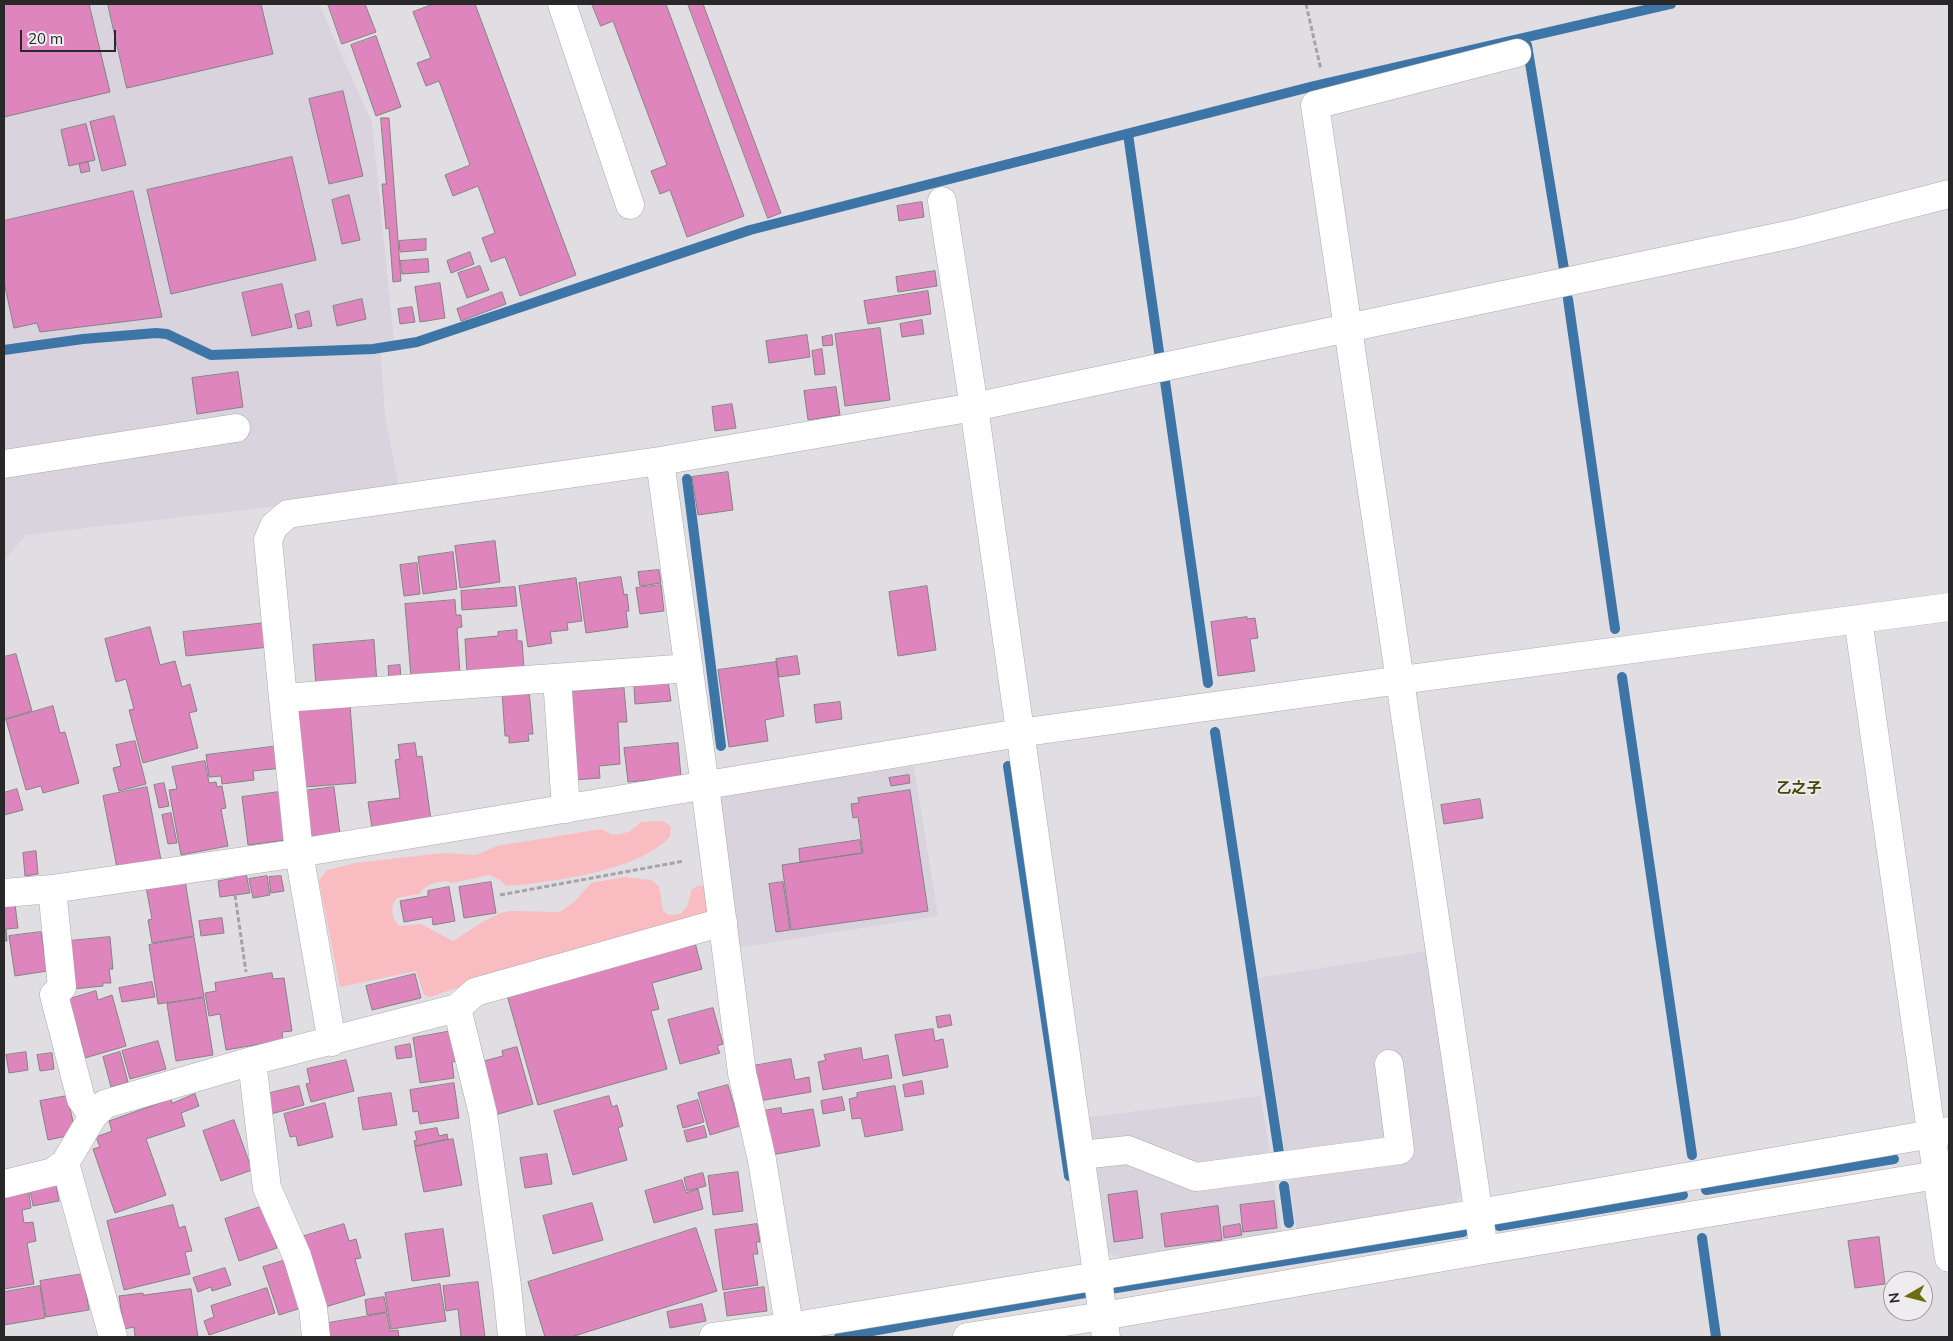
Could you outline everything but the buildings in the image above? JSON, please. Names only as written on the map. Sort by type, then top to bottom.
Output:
[{"type":"street","points":[[562,4],[630,205]]},
{"type":"street","points":[[1484,1250],[1350,328],[1315,105],[1517,54]]},
{"type":"street","points":[[332,1042],[299,853],[268,540],[274,526],[288,514],[660,461],[974,407],[1797,233],[1949,194]]},
{"type":"street","points":[[942,201],[974,407],[1105,1326]]},
{"type":"street","points":[[4,464],[236,428]]},
{"type":"street","points":[[660,461],[742,1073],[762,1160],[790,1332]]},
{"type":"street","points":[[4,894],[52,889],[299,853],[1019,733],[1949,607]]},
{"type":"street","points":[[1858,619],[1940,1132],[1949,1258]]},
{"type":"street","points":[[283,698],[689,668]]},
{"type":"street","points":[[557,678],[566,809]]},
{"type":"street","points":[[52,889],[62,987],[54,995],[81,1099],[93,1116]]},
{"type":"street","points":[[4,1184],[53,1172],[65,1164],[93,1116],[105,1104],[252,1061],[332,1042],[457,1008],[475,992],[723,922]]},
{"type":"street","points":[[457,1008],[483,1114],[507,1286],[512,1337]]},
{"type":"street","points":[[252,1061],[267,1188],[298,1256],[313,1308],[316,1337]]},
{"type":"street","points":[[1080,1155],[1128,1150],[1196,1178],[1400,1150],[1389,1064]]},
{"type":"street","points":[[713,1337],[790,1332],[1098,1274],[1479,1212],[1940,1132]]},
{"type":"street","points":[[65,1164],[113,1337]]},
{"type":"street","points":[[967,1337],[1105,1326],[1484,1250],[1943,1175]]},
{"type":"street","points":[[1691,1176],[1697,1215]]},
{"type":"path","points":[[1306,4],[1321,70]]},
{"type":"path","points":[[500,895],[714,855]]},
{"type":"path","points":[[235,895],[246,972]]},
{"type":"shaded area","points":[[4,4],[319,4],[372,123],[394,341],[380,343],[385,415],[399,489],[261,508],[26,535],[4,561]]},
{"type":"shaded area","points":[[914,766],[938,916],[736,948],[717,803],[724,795]]},
{"type":"shaded area","points":[[663,821],[671,826],[670,837],[656,849],[616,866],[570,878],[506,886],[500,880],[489,875],[452,883],[445,881],[434,883],[424,888],[419,894],[397,898],[392,909],[393,916],[399,926],[421,924],[453,941],[500,913],[510,911],[560,912],[576,900],[591,883],[624,877],[651,880],[659,886],[663,911],[669,915],[680,914],[687,907],[692,889],[700,885],[709,890],[712,914],[474,982],[430,997],[424,995],[416,971],[340,987],[319,881],[327,870],[355,863],[443,853],[476,855],[497,846],[601,829],[613,835],[629,832],[641,822]]},
{"type":"shaded area","points":[[1428,951],[1463,1192],[1456,1202],[1297,1232],[1258,978]]},
{"type":"shaded area","points":[[1261,1096],[1282,1234],[1125,1261],[1108,1252],[1089,1117]]},
{"type":"waterway","points":[[4,350],[83,339],[156,333],[167,334],[211,355],[373,349],[417,342],[750,230],[1314,86],[1671,4]]},
{"type":"waterway","points":[[1527,45],[1564,269]]},
{"type":"waterway","points":[[1128,134],[1159,352]]},
{"type":"waterway","points":[[1568,299],[1615,629]]},
{"type":"waterway","points":[[1165,381],[1208,683]]},
{"type":"waterway","points":[[687,479],[721,746]]},
{"type":"waterway","points":[[1622,677],[1692,1155]]},
{"type":"waterway","points":[[1215,732],[1279,1153]]},
{"type":"waterway","points":[[1008,766],[1069,1176]]},
{"type":"waterway","points":[[1706,1190],[1894,1159]]},
{"type":"waterway","points":[[1284,1186],[1289,1223]]},
{"type":"waterway","points":[[1499,1226],[1683,1195]]},
{"type":"waterway","points":[[839,1337],[1079,1294],[1463,1232]]},
{"type":"waterway","points":[[1702,1238],[1716,1337]]},
{"type":"district","name":"乙之子","points":[[1799,788]]}]
